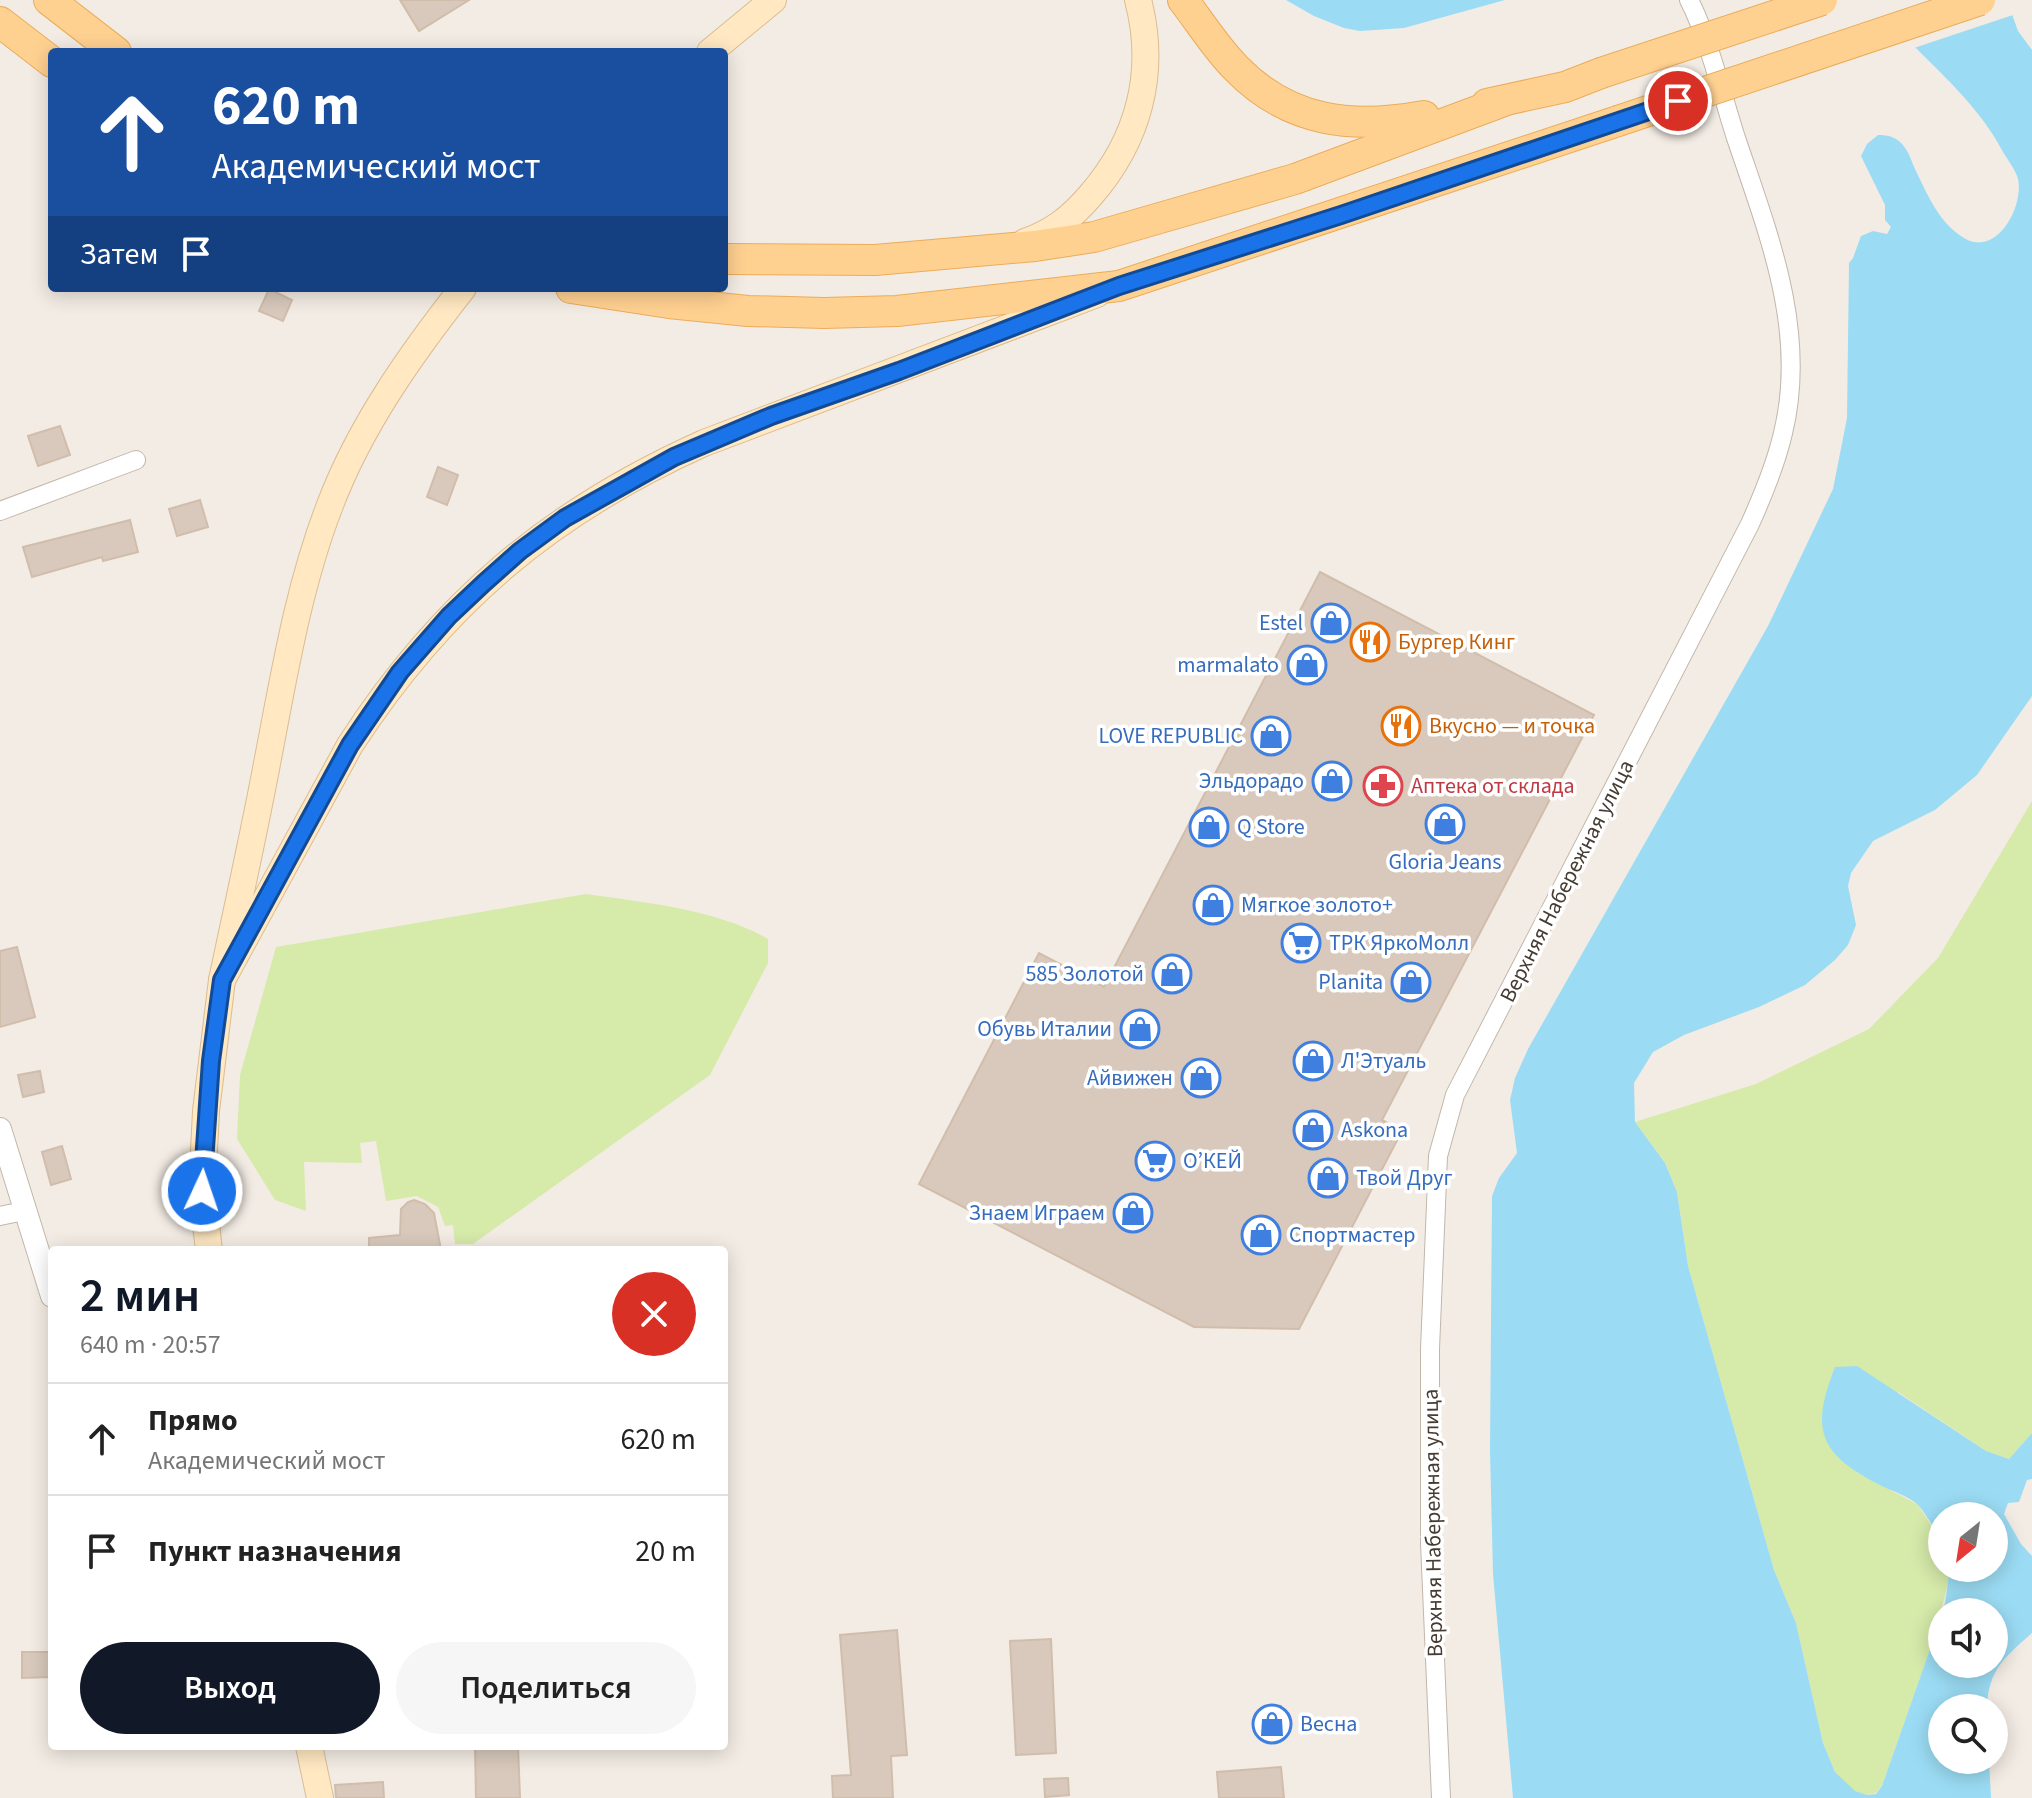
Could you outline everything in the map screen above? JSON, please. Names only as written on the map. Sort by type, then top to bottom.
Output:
[{"type":"main road","points":[[49,0],[111,48]]},
{"type":"main road","points":[[715,48],[773,0]]},
{"type":"main road","points":[[1013,247],[1055,229],[1076,213],[1118,160],[1133,130],[1145,76],[1146,40],[1138,0]]},
{"type":"main road","points":[[1183,0],[1248,80],[1283,103],[1308,114],[1349,123],[1384,123],[1565,87],[1822,0]]},
{"type":"main road","points":[[222,980],[350,745],[400,672],[449,616],[520,551],[565,518],[684,452],[771,416],[899,371],[1119,286],[1980,0]]},
{"type":"main road","points":[[0,22],[48,59]]},
{"type":"main road","points":[[728,259],[875,260],[1035,246],[1094,237],[1295,179],[1504,101]]},
{"type":"main road","points":[[597,292],[748,311],[824,313],[897,311],[1119,286]]},
{"type":"main road","points":[[209,1246],[202,1191],[213,1036],[291,638],[312,558],[330,503],[381,402],[460,292]]},
{"type":"main road","points":[[310,1750],[320,1798]]},
{"type":"street","name":"Верхняя Набережная улица","points":[[1441,1798],[1430,1543],[1430,1349],[1438,1156],[1455,1095],[1750,524],[1778,450],[1787,413],[1790,333],[1781,281],[1689,0]]},
{"type":"street","points":[[0,511],[136,460]]},
{"type":"street","points":[[0,1129],[48,1284]]},
{"type":"street","points":[[0,1216],[24,1211]]},
{"type":"green space","points":[[2032,801],[2032,1433],[2009,1459],[1986,1451],[1898,1392],[1856,1472],[1917,1504],[1928,1520],[1928,1582],[1948,1582],[1944,1598],[1928,1598],[1928,1655],[1882,1786],[1876,1793],[1867,1795],[1854,1791],[1835,1772],[1823,1743],[1796,1623],[1774,1570],[1688,1266],[1677,1192],[1665,1163],[1635,1122],[1756,1084],[1869,1029],[1938,958]]},
{"type":"green space","points":[[586,894],[704,914],[768,939],[768,963],[710,1075],[473,1244],[455,1244],[453,1225],[445,1226],[438,1207],[417,1196],[386,1201],[376,1141],[360,1143],[362,1163],[304,1162],[306,1211],[275,1200],[237,1139],[240,1075],[276,947]]},
{"type":"water","points":[[1286,0],[1505,0],[1404,28],[1360,31],[1314,16]]},
{"type":"water","points":[[2007,0],[2018,31],[2032,50],[2032,696],[1977,775],[1935,810],[1873,841],[1851,873],[1848,886],[1856,925],[1848,945],[1835,960],[1805,985],[1759,1007],[1684,1035],[1653,1052],[1634,1083],[1635,1122],[1665,1163],[1677,1192],[1688,1266],[1774,1570],[1796,1623],[1823,1743],[1835,1772],[1855,1791],[1876,1794],[1882,1786],[1928,1655],[1928,1678],[1993,1678],[1988,1694],[1928,1694],[1928,1774],[1990,1774],[1991,1798],[1513,1798],[1493,1574],[1490,1450],[1492,1196],[1499,1178],[1517,1153],[1510,1100],[1515,1078],[1528,1049],[1768,626],[1833,489],[1847,418],[1849,263],[1861,236],[1873,231],[1887,234],[1891,227],[1885,220],[1885,205],[1861,156],[1867,144],[1878,135],[1890,136],[1900,142],[1935,207],[1947,224],[1964,238],[1976,242],[1987,241],[2006,226],[2012,215],[2019,190],[2014,169],[1983,120],[1904,36]]},
{"type":"water","points":[[1857,1366],[1986,1451],[2009,1459],[2032,1433],[2032,1479],[2027,1480],[2019,1502],[1928,1502],[1928,1519],[1918,1505],[1905,1496],[1860,1474],[1832,1451],[1825,1438],[1823,1408],[1835,1367]]},
{"type":"water","points":[[2008,1521],[2032,1556],[2032,1633],[2008,1655],[2008,1598],[1946,1598],[1948,1582],[2008,1582]]},
{"type":"pier","points":[[1856,0],[2012,0],[2016,14],[1911,49]]},
{"type":"building","points":[[400,0],[469,0],[419,31]]},
{"type":"building","points":[[268,292],[292,300],[283,321],[259,311]]},
{"type":"building","points":[[60,426],[70,455],[38,466],[28,436]]},
{"type":"building","points":[[438,467],[458,475],[447,505],[427,497]]},
{"type":"building","points":[[200,500],[208,527],[177,536],[169,509]]},
{"type":"building","points":[[130,520],[138,552],[103,561],[102,557],[32,577],[23,547]]},
{"type":"building","name":"ТРК ЯркоМолл","points":[[1320,572],[1594,715],[1382,1120],[1402,1131],[1299,1329],[1194,1327],[919,1184],[1039,953],[1104,987]]},
{"type":"building","points":[[17,947],[35,1017],[0,1027],[0,951]]},
{"type":"building","points":[[40,1071],[44,1092],[23,1097],[18,1075]]},
{"type":"building","points":[[62,1146],[71,1179],[51,1185],[42,1152]]},
{"type":"building","points":[[414,1200],[425,1204],[434,1213],[440,1246],[369,1246],[369,1238],[400,1235],[401,1209]]},
{"type":"building","points":[[897,1630],[907,1755],[891,1756],[893,1798],[833,1798],[832,1776],[851,1775],[840,1635]]},
{"type":"building","points":[[1051,1639],[1056,1753],[1016,1755],[1010,1641]]},
{"type":"building","points":[[22,1652],[48,1652],[48,1677],[22,1678]]},
{"type":"building","points":[[1281,1706],[1284,1730],[1266,1732],[1263,1707]]},
{"type":"building","points":[[475,1750],[518,1750],[520,1798],[476,1798]]},
{"type":"building","points":[[1281,1767],[1284,1798],[1219,1798],[1217,1772]]},
{"type":"building","points":[[1068,1778],[1069,1795],[1045,1797],[1044,1779]]},
{"type":"building","points":[[383,1782],[384,1798],[336,1798],[335,1785]]},
{"type":"place","name":"Estel","points":[[1331,623]]},
{"type":"place","name":"Бургер Кинг","points":[[1370,642]]},
{"type":"place","name":"marmalato","points":[[1307,665]]},
{"type":"place","name":"Вкусно — и точка","points":[[1401,726]]},
{"type":"place","name":"LOVE REPUBLIC","points":[[1271,736]]},
{"type":"place","name":"Эльдорадо","points":[[1332,781]]},
{"type":"place","name":"Аптека от склада","points":[[1383,786]]},
{"type":"place","name":"Gloria Jeans","points":[[1445,824]]},
{"type":"place","name":"Q Store","points":[[1209,827]]},
{"type":"place","name":"Мягкое золото+","points":[[1213,905]]},
{"type":"place","name":"ТРК ЯркоМолл","points":[[1301,943]]},
{"type":"place","name":"585 Золотой","points":[[1172,974]]},
{"type":"place","name":"Planita","points":[[1411,982]]},
{"type":"place","name":"Обувь Италии","points":[[1140,1029]]},
{"type":"place","name":"Л'Этуаль","points":[[1313,1061]]},
{"type":"place","name":"Айвижен","points":[[1201,1078]]},
{"type":"place","name":"Askona","points":[[1313,1130]]},
{"type":"place","name":"О’КЕЙ","points":[[1155,1161]]},
{"type":"place","name":"Твой Друг","points":[[1328,1178]]},
{"type":"place","name":"Знаем Играем","points":[[1133,1213]]},
{"type":"place","name":"Спортмастер","points":[[1261,1235]]},
{"type":"place","name":"Весна","points":[[1272,1724]]},
{"type":"route","points":[[202,1191],[213,1036],[222,980],[350,745],[374,708],[400,672],[449,616],[520,551],[565,518],[645,472],[771,416],[899,371],[1119,286],[1678,101]]}]
